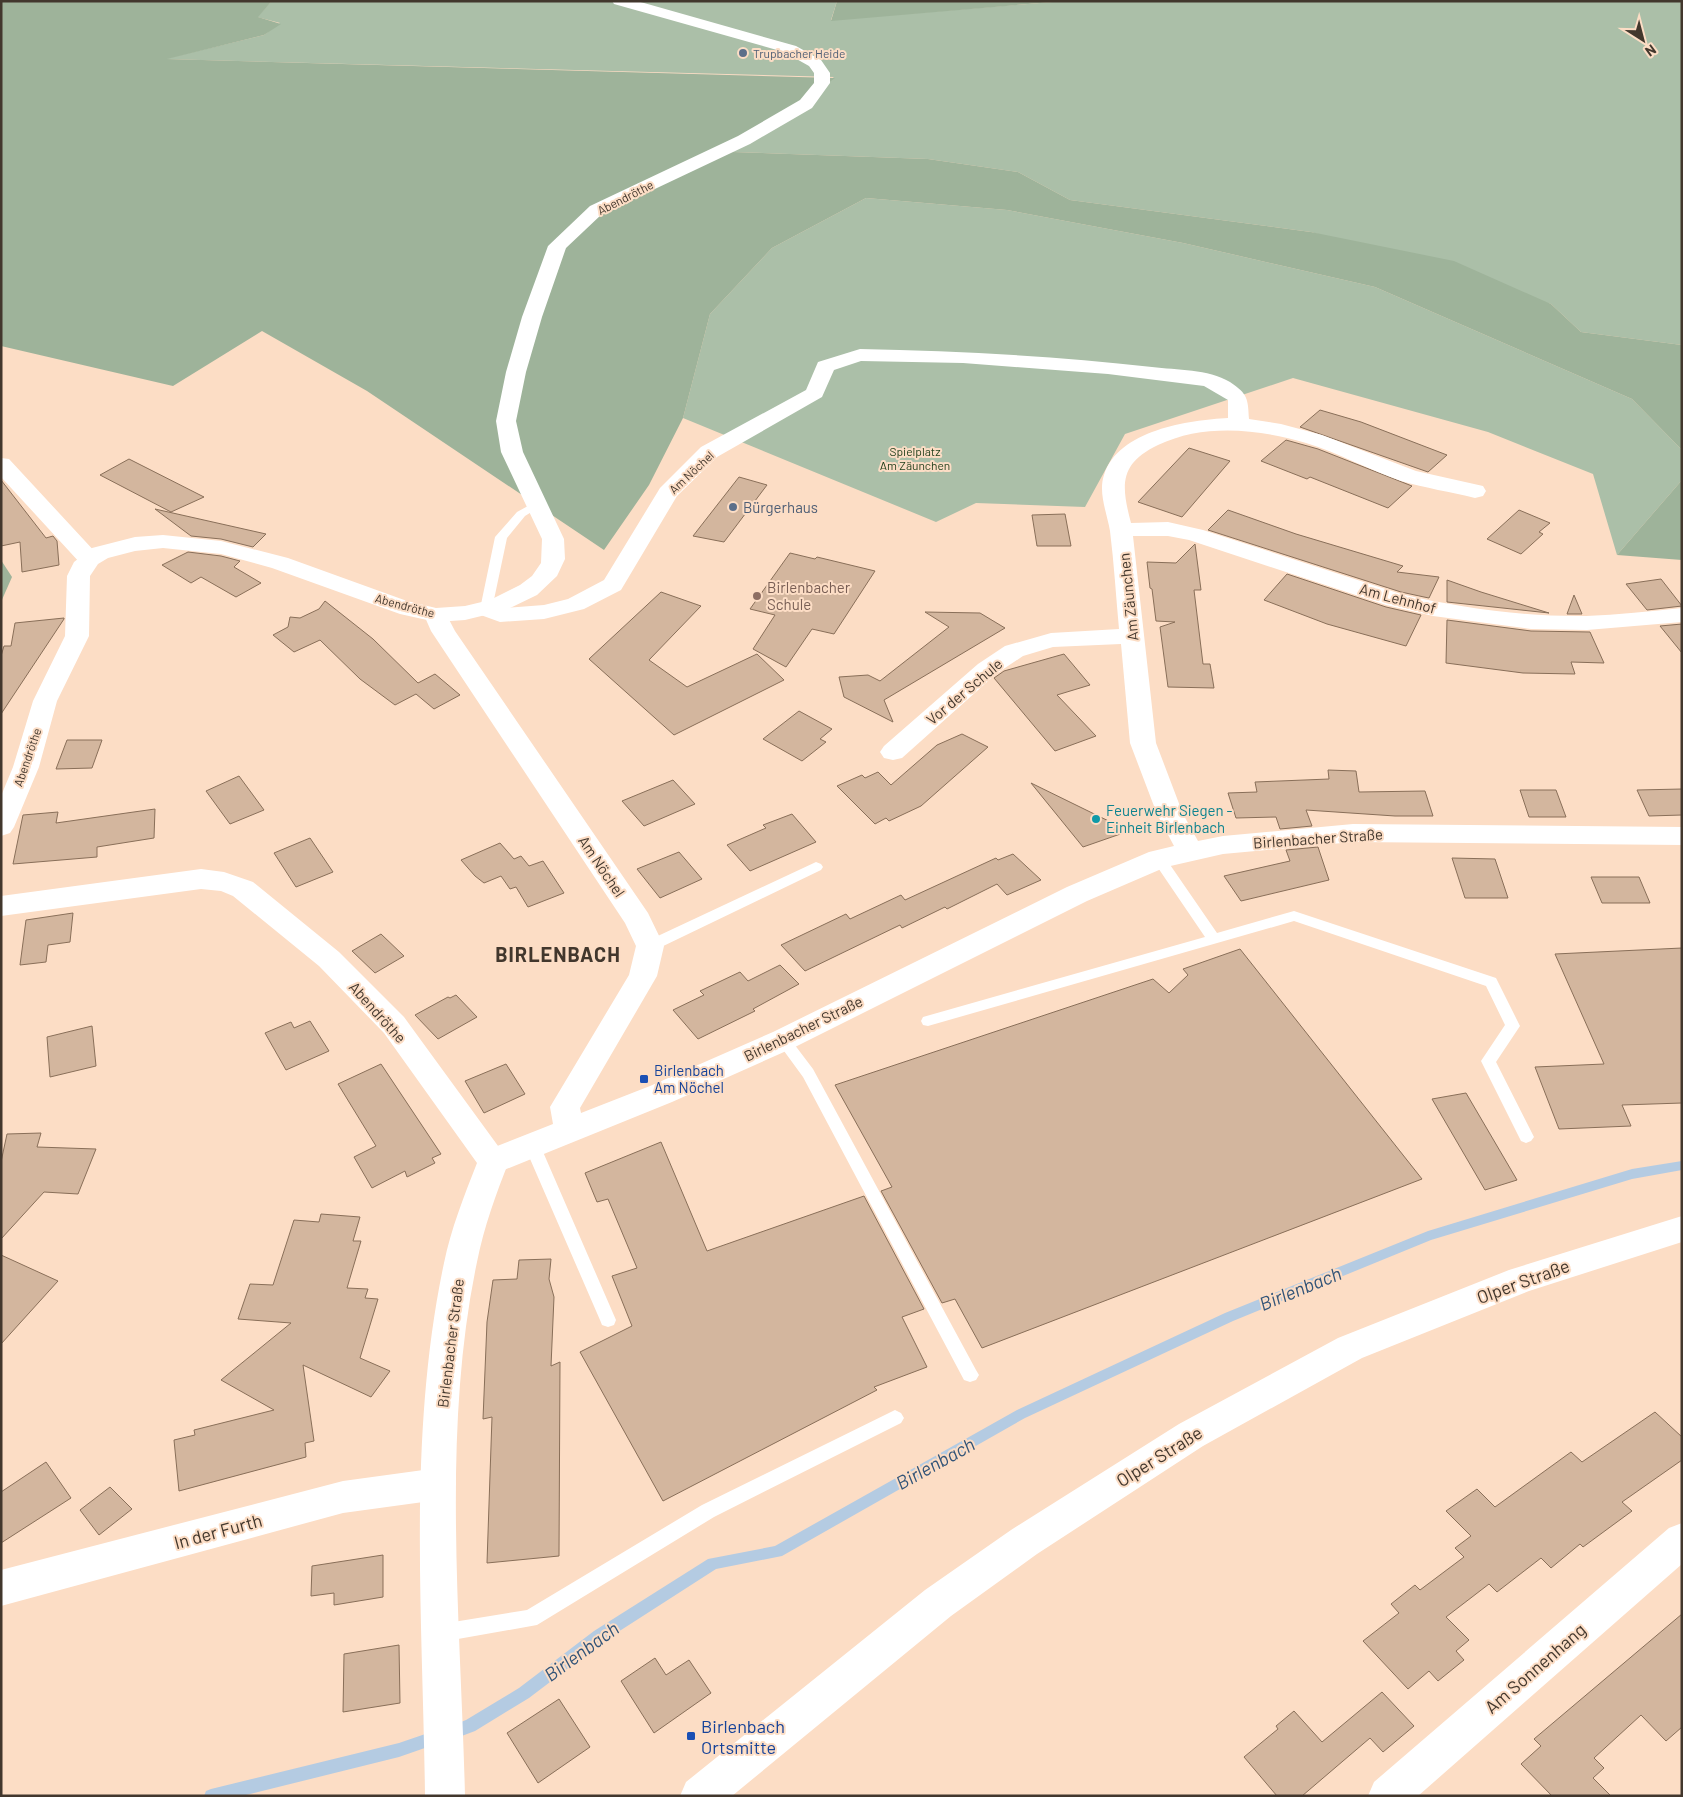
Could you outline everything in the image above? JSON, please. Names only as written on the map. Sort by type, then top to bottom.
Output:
[{"type":"street","name":"Abendröthe","points":[[1,827],[25,768],[46,701],[78,634],[77,576],[89,559],[120,547],[155,541],[188,542],[235,551],[280,564],[403,607],[436,615],[486,609],[518,596],[537,584],[549,570],[554,555],[553,539],[512,452],[506,421],[521,354],[557,246],[596,210],[744,140],[806,104],[822,83],[822,73],[810,60],[790,49],[619,1]]},
{"type":"street","name":"Am Nöchel","points":[[486,609],[500,615],[544,612],[576,604],[613,585],[668,493],[708,452],[815,393],[825,366],[860,355],[1004,359],[1108,368],[1208,380],[1222,386],[1238,398],[1239,424]]},
{"type":"street","name":"Am Zäunchen","points":[[1190,851],[1170,814],[1143,743],[1121,530],[1114,497],[1114,473],[1125,458],[1143,445],[1192,427],[1239,424],[1281,430],[1315,439],[1409,476],[1475,491]]},
{"type":"street","points":[[1,464],[89,559]]},
{"type":"street","name":"Am Lehnhof","points":[[1121,530],[1168,529],[1195,535],[1394,600],[1432,609],[1540,622],[1587,623],[1682,615]]},
{"type":"street","name":"Am Nöchel","points":[[436,615],[443,630],[638,920],[650,946]]},
{"type":"street","name":"Vor der Schule","points":[[893,752],[986,669],[1014,651],[1051,640],[1132,636]]},
{"type":"street","name":"Birlenbacher Straße","points":[[445,1779],[438,1484],[442,1395],[454,1292],[480,1191],[493,1161],[660,1094],[783,1040],[1077,894],[1158,859],[1223,845],[1353,833],[1682,836]]},
{"type":"street","name":"Abendröthe","points":[[1,906],[201,879],[224,882],[243,889],[329,959],[394,1025],[493,1161]]},
{"type":"street","points":[[569,1131],[565,1107],[644,976],[650,946]]},
{"type":"street","name":"Olper Straße","points":[[700,1796],[938,1603],[1024,1542],[1191,1436],[1350,1348],[1521,1280],[1682,1229]]},
{"type":"street","name":"In der Furth","points":[[1,1588],[343,1497],[438,1484]]},
{"type":"street","name":"Am Sonnenhang","points":[[1388,1796],[1682,1540]]},
{"type":"lane","points":[[486,609],[500,537],[521,514],[537,504]]},
{"type":"lane","points":[[1158,859],[1213,938]]},
{"type":"lane","points":[[650,946],[816,868]]},
{"type":"lane","points":[[928,1021],[1294,916],[1491,982],[1513,1026],[1488,1061],[1526,1137]]},
{"type":"lane","points":[[783,1040],[808,1073],[970,1375]]},
{"type":"lane","points":[[532,1145],[608,1320]]},
{"type":"lane","points":[[441,1633],[530,1619],[708,1512],[895,1418]]},
{"type":"green space","points":[[1,1],[272,1],[258,17],[281,24],[264,35],[167,59],[835,78],[733,152],[928,159],[1018,172],[1070,200],[1311,232],[1454,261],[1551,304],[1581,332],[1682,345],[1682,450],[1632,399],[1375,287],[1183,243],[1007,210],[866,198],[772,248],[710,314],[683,418],[649,485],[604,550],[367,391],[262,331],[173,386],[1,346]]},
{"type":"green space","points":[[272,1],[837,1],[831,20],[1064,1],[1682,1],[1682,345],[1581,332],[1551,304],[1311,232],[1070,200],[1018,172],[928,159],[733,152],[834,77],[164,59],[264,35],[280,23],[257,17]]},
{"type":"green space","points":[[837,1],[1064,1],[831,21]]},
{"type":"green space","name":"Spielplatz Am Zäunchen","points":[[866,198],[1007,210],[1183,243],[1375,287],[1632,399],[1682,450],[1682,480],[1617,555],[1593,474],[1488,432],[1293,378],[1125,434],[1085,507],[976,503],[936,522],[683,418],[710,314],[772,248]]},
{"type":"green space","points":[[1682,480],[1682,560],[1617,555]]},
{"type":"green space","points":[[1,560],[12,577],[1,602]]},
{"type":"building","points":[[1320,410],[1361,422],[1447,455],[1428,472],[1300,427]]},
{"type":"building","points":[[1286,440],[1318,449],[1412,486],[1388,508],[1310,477],[1307,479],[1261,461]]},
{"type":"building","points":[[1189,448],[1230,461],[1182,517],[1138,502]]},
{"type":"building","points":[[129,459],[204,497],[171,512],[100,475]]},
{"type":"building","name":"Bürgerhaus","points":[[739,477],[767,485],[724,542],[693,536]]},
{"type":"building","points":[[1,480],[46,538],[53,536],[57,541],[59,565],[22,572],[20,542],[1,546]]},
{"type":"building","points":[[155,509],[266,534],[253,547],[221,539],[191,536]]},
{"type":"building","points":[[1228,510],[1296,534],[1403,566],[1397,572],[1439,577],[1429,598],[1424,597],[1401,592],[1208,530]]},
{"type":"building","points":[[1519,510],[1550,523],[1539,532],[1543,534],[1521,554],[1487,539]]},
{"type":"building","points":[[1065,514],[1071,546],[1037,546],[1032,515]]},
{"type":"building","points":[[1195,544],[1201,590],[1194,590],[1203,664],[1210,664],[1214,688],[1168,687],[1160,627],[1175,622],[1156,621],[1147,562],[1176,563]]},
{"type":"building","points":[[188,552],[221,556],[240,561],[234,567],[261,583],[236,597],[201,577],[191,583],[162,565]]},
{"type":"building","points":[[790,553],[815,559],[817,557],[875,571],[834,634],[812,629],[786,667],[753,649],[775,615],[750,609]]},
{"type":"building","points":[[1287,574],[1386,607],[1421,615],[1406,646],[1327,624],[1264,600]]},
{"type":"building","points":[[1661,579],[1682,606],[1647,610],[1626,584]]},
{"type":"building","points":[[1447,580],[1481,592],[1549,613],[1447,602]]},
{"type":"building","points":[[661,592],[701,606],[649,660],[687,687],[757,654],[784,680],[674,735],[589,659]]},
{"type":"building","points":[[1574,595],[1582,614],[1567,614]]},
{"type":"building","points":[[325,601],[373,639],[418,683],[435,674],[460,695],[434,709],[416,694],[395,705],[360,679],[320,640],[294,652],[273,635],[288,627],[290,617],[300,618],[319,609]]},
{"type":"building","points":[[925,612],[980,613],[1005,628],[884,700],[893,722],[844,697],[839,677],[868,675],[880,681],[949,627]]},
{"type":"building","points":[[64,618],[1,714],[1,656],[4,646],[11,646],[15,623]]},
{"type":"building","points":[[1447,620],[1531,631],[1590,632],[1604,663],[1571,662],[1575,674],[1523,673],[1446,663]]},
{"type":"building","points":[[1682,624],[1682,653],[1660,626]]},
{"type":"building","points":[[1064,654],[1090,685],[1057,695],[1096,736],[1055,751],[994,678],[1004,671]]},
{"type":"building","points":[[799,711],[832,729],[820,739],[826,742],[802,761],[763,739]]},
{"type":"building","points":[[962,734],[988,747],[921,806],[889,821],[886,818],[875,824],[837,786],[862,775],[865,778],[878,772],[891,785],[937,745]]},
{"type":"building","points":[[67,740],[102,740],[92,768],[56,769]]},
{"type":"building","points":[[1328,770],[1356,771],[1359,792],[1425,791],[1433,816],[1395,816],[1306,810],[1312,826],[1280,829],[1276,817],[1236,818],[1228,793],[1257,792],[1255,782],[1329,779]]},
{"type":"building","points":[[239,776],[264,810],[230,824],[206,791]]},
{"type":"building","points":[[673,780],[695,804],[644,826],[622,801]]},
{"type":"building","name":"Feuerwehr Siegen - Einheit Birlenbach","points":[[1031,783],[1129,831],[1083,847]]},
{"type":"building","points":[[1682,789],[1682,815],[1649,816],[1637,790]]},
{"type":"building","points":[[1520,790],[1556,790],[1566,817],[1529,817]]},
{"type":"building","points":[[155,809],[154,838],[97,847],[97,857],[13,864],[23,815],[58,812],[56,823]]},
{"type":"building","points":[[792,814],[816,842],[750,871],[727,845],[766,828],[763,825]]},
{"type":"building","points":[[310,838],[333,872],[296,887],[274,853]]},
{"type":"building","points":[[500,843],[514,859],[521,856],[529,866],[543,861],[564,893],[528,907],[516,887],[510,889],[501,876],[484,883],[461,860]]},
{"type":"building","points":[[1318,847],[1329,880],[1241,901],[1224,876],[1290,861],[1286,850]]},
{"type":"building","points":[[679,852],[702,879],[660,898],[637,869]]},
{"type":"building","points":[[1013,854],[1041,880],[1007,895],[997,884],[947,909],[945,907],[902,928],[900,925],[805,971],[781,945],[846,914],[850,919],[901,895],[905,900],[996,858],[998,860]]},
{"type":"building","points":[[1452,858],[1495,859],[1508,898],[1465,898]]},
{"type":"building","points":[[1591,877],[1639,877],[1650,903],[1602,903]]},
{"type":"building","points":[[73,913],[70,942],[48,945],[46,962],[20,965],[26,920]]},
{"type":"building","points":[[381,934],[404,956],[375,973],[352,951]]},
{"type":"building","points":[[1682,948],[1682,1103],[1622,1105],[1631,1126],[1559,1129],[1535,1067],[1604,1064],[1555,954]]},
{"type":"building","points":[[1240,949],[1422,1179],[982,1348],[955,1299],[942,1303],[881,1191],[892,1187],[835,1085],[1153,979],[1169,993],[1188,975],[1183,969]]},
{"type":"building","points":[[780,965],[799,984],[753,1009],[755,1011],[698,1039],[673,1010],[704,995],[700,991],[740,972],[748,981]]},
{"type":"building","points":[[456,995],[477,1017],[438,1039],[415,1015],[448,997]]},
{"type":"building","points":[[310,1021],[329,1051],[286,1070],[265,1033],[291,1022],[294,1028]]},
{"type":"building","points":[[92,1026],[96,1066],[50,1077],[47,1037]]},
{"type":"building","points":[[381,1064],[441,1154],[432,1158],[435,1163],[407,1177],[405,1171],[372,1188],[354,1157],[376,1146],[338,1084]]},
{"type":"building","points":[[506,1064],[525,1094],[484,1113],[465,1081]]},
{"type":"building","points":[[1466,1093],[1517,1180],[1485,1190],[1432,1099]]},
{"type":"building","points":[[41,1133],[37,1147],[96,1149],[78,1194],[44,1192],[1,1239],[1,1162],[7,1134]]},
{"type":"building","points":[[661,1142],[707,1251],[864,1196],[924,1309],[902,1317],[927,1367],[874,1387],[877,1390],[663,1501],[580,1352],[632,1326],[612,1276],[637,1268],[608,1199],[597,1202],[585,1173]]},
{"type":"building","points":[[321,1214],[360,1217],[353,1241],[361,1241],[347,1288],[368,1289],[365,1298],[378,1299],[360,1358],[390,1371],[371,1397],[303,1365],[314,1441],[305,1443],[306,1457],[179,1491],[174,1440],[195,1435],[194,1430],[274,1410],[221,1380],[291,1323],[238,1319],[250,1284],[273,1285],[294,1220],[319,1222]]},
{"type":"building","points":[[1,1255],[58,1281],[1,1344]]},
{"type":"building","points":[[551,1259],[549,1279],[554,1297],[551,1366],[560,1362],[559,1556],[487,1563],[492,1417],[483,1419],[487,1322],[493,1280],[517,1279],[519,1260]]},
{"type":"building","points":[[1655,1412],[1682,1437],[1682,1460],[1622,1502],[1632,1511],[1583,1547],[1580,1544],[1551,1568],[1541,1558],[1497,1592],[1489,1584],[1446,1617],[1469,1640],[1456,1651],[1464,1660],[1438,1681],[1429,1671],[1408,1689],[1363,1641],[1399,1613],[1391,1604],[1415,1585],[1420,1590],[1464,1557],[1455,1548],[1471,1536],[1446,1511],[1477,1489],[1495,1507],[1571,1452],[1582,1462]]},
{"type":"building","points":[[46,1462],[71,1498],[1,1543],[1,1492]]},
{"type":"building","points":[[110,1487],[132,1509],[99,1535],[80,1510]]},
{"type":"building","points":[[383,1555],[383,1597],[334,1605],[334,1593],[311,1596],[312,1566]]},
{"type":"building","points":[[1682,1614],[1682,1727],[1666,1741],[1641,1715],[1594,1758],[1604,1768],[1593,1778],[1611,1796],[1552,1796],[1521,1764],[1541,1746],[1534,1739]]},
{"type":"building","points":[[399,1645],[400,1703],[343,1712],[344,1654]]},
{"type":"building","points":[[655,1658],[666,1675],[689,1660],[711,1693],[654,1733],[621,1681]]},
{"type":"building","points":[[1382,1692],[1414,1726],[1383,1752],[1370,1738],[1302,1796],[1277,1796],[1244,1757],[1278,1729],[1276,1726],[1294,1711],[1322,1742]]},
{"type":"building","points":[[559,1699],[590,1747],[538,1783],[507,1733]]},
{"type":"waterway","name":"Birlenbach","points":[[451,1733],[470,1726],[524,1693],[599,1636],[713,1563],[777,1552],[1021,1414],[1229,1317],[1428,1236],[1632,1174],[1682,1165]]},
{"type":"waterway","name":"Birlenbach","points":[[211,1796],[399,1750],[437,1737]]},
{"type":"place","name":"Trupbacher Heide","points":[[743,53]]},
{"type":"place","name":"Bürgerhaus","points":[[733,507]]},
{"type":"place","name":"Birlenbacher Schule","points":[[757,596]]},
{"type":"place","name":"Feuerwehr Siegen - Einheit Birlenbach","points":[[1096,819]]},
{"type":"place","name":"Birlenbach Am Nöchel","points":[[644,1079]]},
{"type":"place","name":"Birlenbach Ortsmitte","points":[[691,1736]]},
{"type":"district","name":"BIRLENBACH","points":[[558,954]]}]
